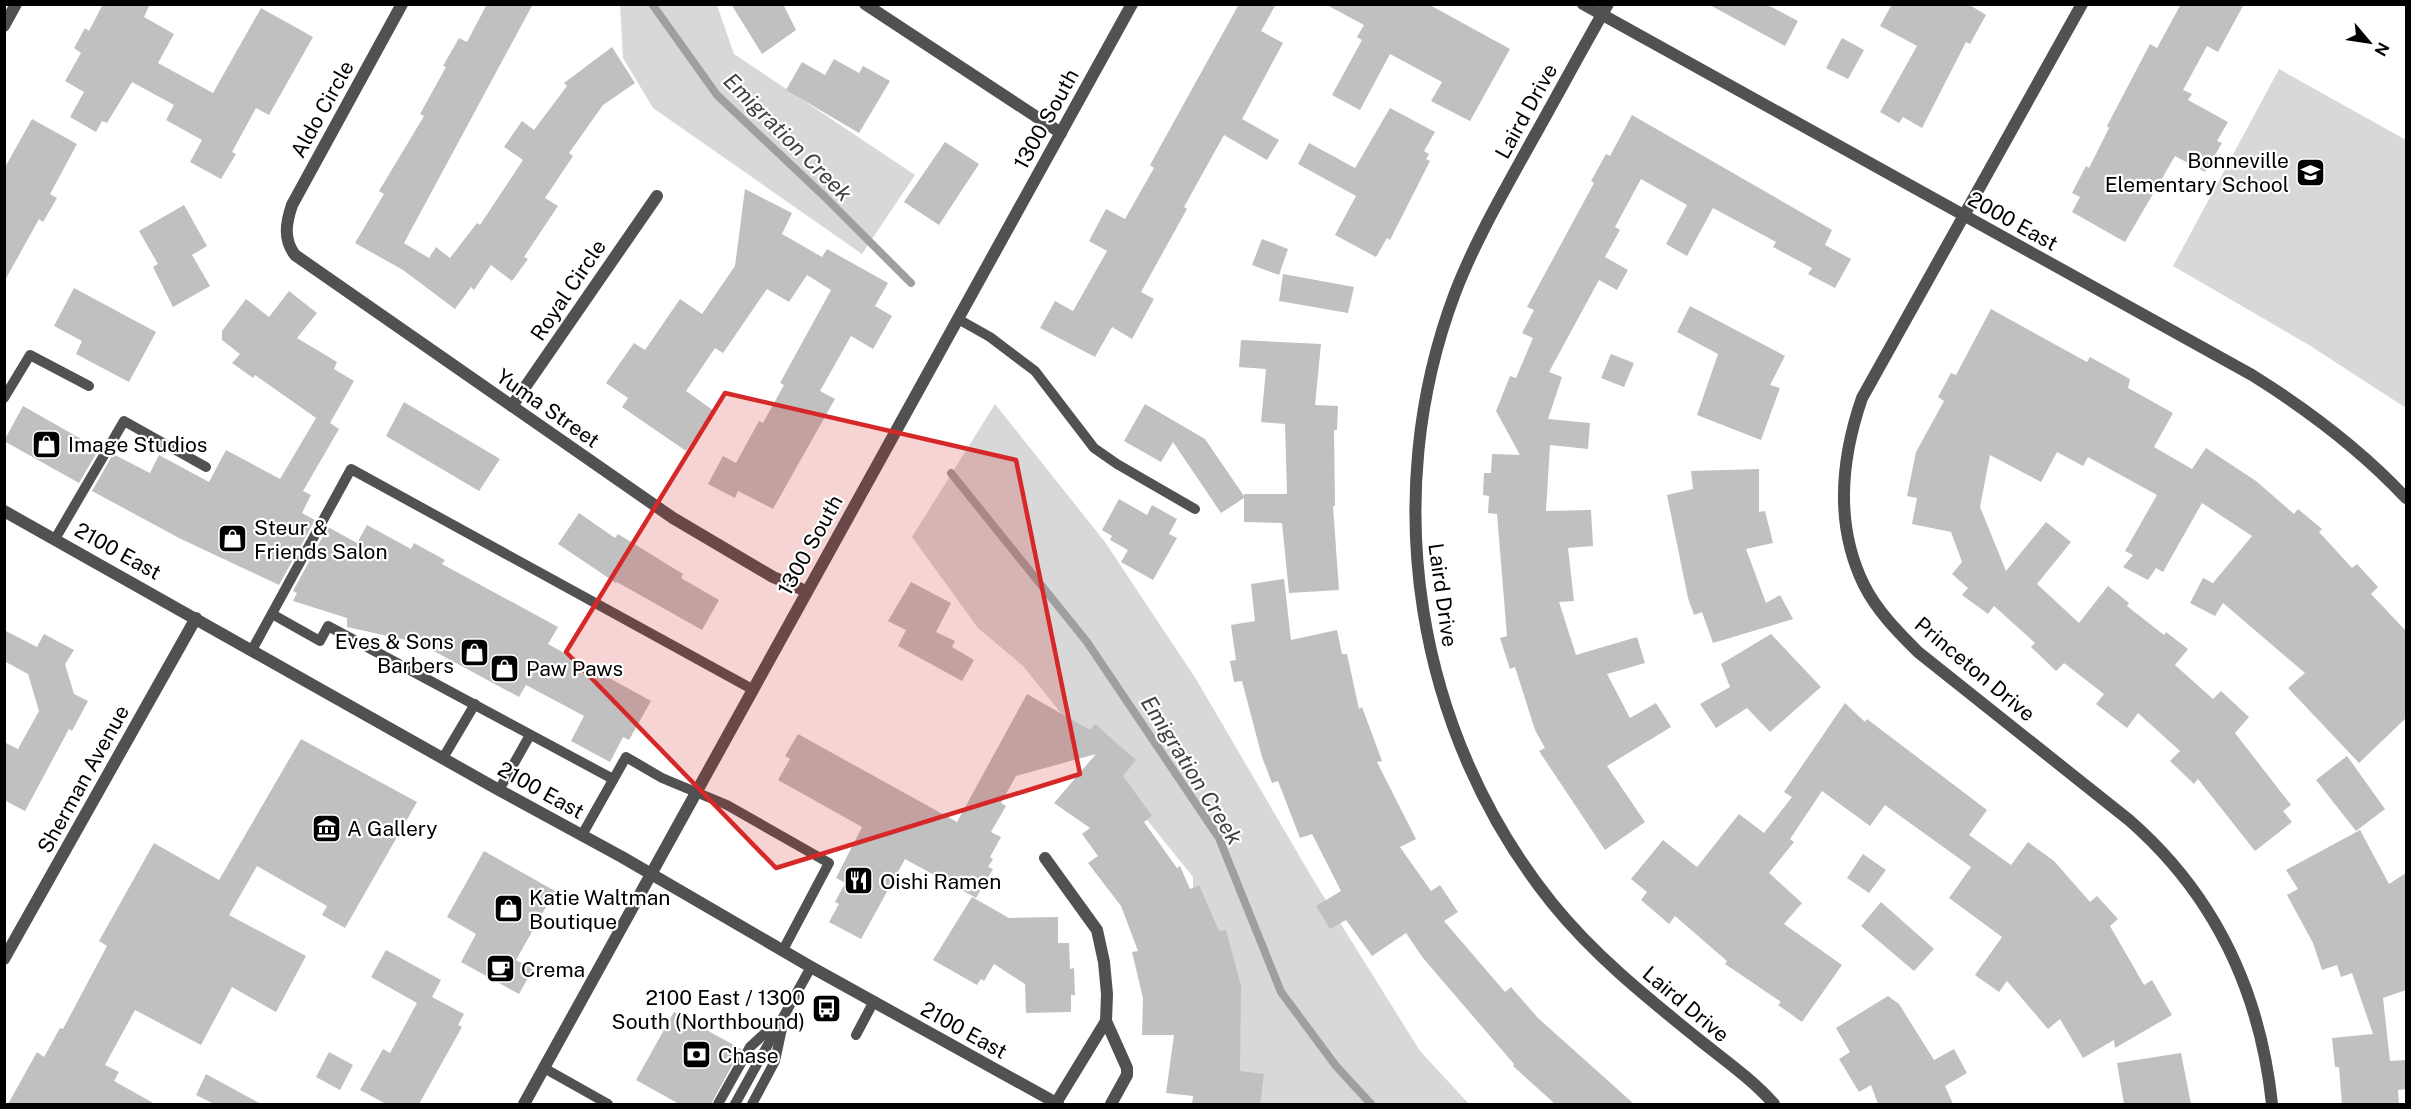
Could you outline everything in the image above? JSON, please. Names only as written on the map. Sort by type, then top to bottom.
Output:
[{"type":"street","points":[[4,26],[16,4]]},
{"type":"street","name":"Aldo Circle","points":[[286,236],[287,221],[305,180],[402,4]]},
{"type":"street","points":[[865,4],[1061,133]]},
{"type":"street","name":"1300 South","points":[[524,1104],[1132,4]]},
{"type":"street","name":"2000 East","points":[[1583,4],[1605,10],[1964,216],[2252,375],[2288,397],[2363,456],[2406,498]]},
{"type":"street","name":"Princeton Drive","points":[[2082,4],[1862,398],[1851,429],[1843,495],[1846,526],[1853,556],[1864,585],[1880,610],[1918,652],[2129,820],[2154,842],[2193,888],[2226,942],[2254,1009],[2263,1042],[2272,1104]]},
{"type":"street","name":"Laird Drive","points":[[1605,10],[1483,228],[1455,294],[1443,330],[1424,406],[1417,454],[1415,520],[1420,603],[1439,685],[1469,766],[1505,835],[1529,871],[1553,904],[1610,965],[1774,1104]]},
{"type":"street","name":"Royal Circle","points":[[512,406],[657,196]]},
{"type":"street","name":"Yuma Street","points":[[286,236],[288,246],[294,255],[312,269],[673,518],[773,577],[806,591]]},
{"type":"street","name":"2100 East","points":[[4,511],[1057,1104]]},
{"type":"street","name":"Sherman Avenue","points":[[4,959],[196,618]]},
{"type":"street","points":[[1045,858],[1098,930],[1107,994],[1106,1021],[1127,1068],[1127,1075],[1111,1104]]},
{"type":"street","points":[[1057,1104],[1106,1021]]},
{"type":"lane","points":[[958,319],[990,336],[1035,371],[1094,448],[1117,464],[1196,509]]},
{"type":"lane","points":[[4,398],[30,356],[89,386]]},
{"type":"lane","points":[[55,539],[124,421],[206,467]]},
{"type":"lane","points":[[252,650],[351,469],[752,690]]},
{"type":"lane","points":[[272,614],[320,641],[328,626],[614,779]]},
{"type":"lane","points":[[443,758],[475,704]]},
{"type":"lane","points":[[499,790],[530,735]]},
{"type":"lane","points":[[582,835],[626,757],[662,778],[726,805],[829,863],[783,950]]},
{"type":"lane","points":[[735,1104],[811,966]]},
{"type":"lane","points":[[856,1035],[874,1001]]},
{"type":"lane","points":[[718,1104],[750,1047],[785,1014]]},
{"type":"lane","points":[[752,1104],[775,1061],[785,1014]]},
{"type":"lane","points":[[544,1068],[608,1104]]},
{"type":"highlighted area","points":[[725,393],[1016,460],[1080,774],[776,868],[566,652]]},
{"type":"shaded area","points":[[620,5],[717,5],[734,54],[915,175],[862,254],[653,108],[623,58]]},
{"type":"shaded area","name":"Bonneville Elementary School","points":[[2279,69],[2406,140],[2406,408],[2309,345],[2173,266]]},
{"type":"shaded area","points":[[995,404],[1105,542],[1196,679],[1314,881],[1420,1051],[1469,1104],[1227,1104],[1193,986],[1193,877],[1023,666],[978,628],[912,537]]},
{"type":"building","points":[[103,4],[150,4],[144,17],[174,34],[158,63],[213,93],[261,8],[313,37],[269,115],[256,108],[232,152],[236,154],[221,179],[190,162],[202,140],[166,120],[174,105],[132,82],[107,123],[102,121],[96,132],[70,117],[84,92],[65,81],[81,53],[74,48],[85,28],[89,31]]},
{"type":"building","points":[[487,4],[533,4],[404,243],[429,258],[436,247],[450,258],[477,223],[480,225],[523,160],[504,147],[522,121],[534,130],[567,86],[564,83],[612,47],[635,83],[603,105],[569,153],[573,156],[545,198],[558,206],[524,257],[528,259],[512,281],[491,265],[474,290],[471,287],[455,309],[403,270],[355,243],[384,194],[379,191],[424,116],[420,114],[446,67],[443,66],[459,38],[467,42]]},
{"type":"building","points":[[731,4],[783,4],[796,30],[762,54]]},
{"type":"building","points":[[1239,4],[1276,4],[1261,31],[1283,43],[1242,119],[1279,140],[1267,160],[1224,135],[1184,207],[1187,209],[1141,292],[1154,299],[1132,339],[1112,327],[1095,357],[1040,328],[1055,301],[1073,311],[1107,251],[1089,241],[1106,209],[1125,219],[1154,168],[1150,165]]},
{"type":"building","points":[[1325,4],[1428,4],[1510,49],[1470,121],[1431,101],[1442,82],[1390,54],[1360,110],[1332,95],[1362,40],[1357,37],[1364,25]]},
{"type":"building","points":[[1708,4],[1766,4],[1798,21],[1785,46]]},
{"type":"building","points":[[1892,4],[1968,4],[1986,15],[1970,44],[1966,42],[1922,128],[1903,117],[1899,123],[1880,112],[1917,46],[1880,26]]},
{"type":"building","points":[[2181,4],[2244,4],[2218,52],[2207,46],[2183,90],[2192,94],[2188,100],[2228,122],[2217,141],[2222,143],[2205,172],[2175,156],[2125,242],[2072,212],[2080,197],[2072,193],[2086,166],[2089,168],[2109,128],[2107,126],[2150,44],[2157,48]]},
{"type":"building","points":[[1842,38],[1864,50],[1848,79],[1826,68]]},
{"type":"building","points":[[834,59],[859,73],[863,66],[890,81],[859,133],[786,90],[802,62],[825,75]]},
{"type":"building","points":[[1390,108],[1435,132],[1424,151],[1429,154],[1426,159],[1430,161],[1390,240],[1387,238],[1376,257],[1335,235],[1356,196],[1298,164],[1309,143],[1355,168]]},
{"type":"building","points":[[1632,115],[1832,230],[1825,245],[1851,259],[1835,288],[1808,274],[1812,268],[1773,247],[1776,242],[1713,208],[1687,256],[1666,244],[1687,205],[1641,179],[1615,227],[1620,230],[1605,257],[1628,270],[1617,290],[1599,280],[1549,372],[1562,377],[1548,419],[1590,423],[1588,449],[1550,445],[1546,511],[1591,510],[1593,546],[1568,548],[1574,601],[1559,602],[1576,655],[1637,637],[1645,663],[1607,674],[1630,718],[1656,703],[1671,727],[1607,766],[1645,822],[1605,850],[1539,751],[1545,748],[1535,730],[1515,667],[1510,669],[1500,638],[1507,636],[1497,514],[1488,513],[1489,496],[1483,495],[1484,473],[1491,473],[1492,454],[1520,455],[1496,411],[1510,376],[1516,378],[1533,338],[1522,333],[1534,310],[1527,307],[1594,183],[1591,181],[1606,154],[1610,156]]},
{"type":"building","points":[[32,119],[77,144],[50,194],[57,198],[43,222],[39,219],[4,282],[4,169]]},
{"type":"building","points":[[945,142],[979,164],[939,225],[904,202]]},
{"type":"building","points":[[745,189],[792,213],[782,234],[822,257],[827,249],[888,283],[875,306],[892,316],[873,349],[851,336],[820,391],[835,399],[773,509],[738,491],[735,498],[708,484],[723,456],[736,463],[759,421],[763,423],[784,385],[780,383],[831,290],[807,275],[789,302],[767,289],[723,353],[715,348],[686,391],[714,411],[686,451],[622,407],[628,398],[606,383],[634,343],[645,350],[680,299],[702,314],[735,266]]},
{"type":"building","points":[[184,205],[207,246],[192,255],[210,286],[173,307],[153,267],[158,264],[139,231]]},
{"type":"building","points":[[1262,239],[1288,249],[1279,275],[1252,265]]},
{"type":"building","points":[[1283,274],[1354,287],[1348,313],[1279,301]]},
{"type":"building","points":[[74,288],[156,332],[129,382],[76,354],[82,341],[54,326]]},
{"type":"building","points":[[289,291],[317,313],[297,338],[337,362],[334,369],[354,381],[330,423],[339,429],[303,491],[311,495],[302,513],[315,520],[279,585],[179,538],[92,491],[113,454],[150,473],[159,455],[209,482],[226,450],[280,479],[316,418],[255,375],[253,378],[232,363],[240,354],[222,340],[222,331],[246,299],[269,317]]},
{"type":"building","points":[[1690,306],[1785,356],[1770,385],[1780,388],[1761,440],[1697,415],[1718,354],[1677,332]]},
{"type":"building","points":[[1991,309],[2087,362],[2090,357],[2130,379],[2128,388],[2173,413],[2154,447],[2192,469],[2206,448],[2256,481],[2294,514],[2298,509],[2322,529],[2319,532],[2352,568],[2357,564],[2378,587],[2371,594],[2406,631],[2406,718],[2359,763],[2288,688],[2305,673],[2223,603],[2215,616],[2190,603],[2203,578],[2213,583],[2252,536],[2202,503],[2163,572],[2156,568],[2148,580],[2123,567],[2133,555],[2125,551],[2157,495],[2088,457],[2083,466],[2057,452],[2041,482],[1990,455],[1980,507],[2006,571],[2046,522],[2071,542],[2037,584],[2079,623],[2108,586],[2129,603],[2127,606],[2164,635],[2166,632],[2188,649],[2175,665],[2213,699],[2221,691],[2249,717],[2235,733],[2291,805],[2283,811],[2292,822],[2255,851],[2198,779],[2194,784],[2170,761],[2180,751],[2138,713],[2127,728],[2096,704],[2104,694],[2064,663],[2056,671],[2031,647],[2035,643],[1994,606],[1988,614],[1962,595],[1968,588],[1952,574],[1962,562],[1951,532],[1912,524],[1917,498],[1907,496],[1916,452],[1944,401],[1938,397],[1951,373],[1956,375]]},
{"type":"building","points":[[1241,340],[1321,344],[1315,405],[1338,406],[1337,430],[1334,430],[1335,506],[1333,506],[1339,590],[1289,593],[1282,523],[1244,522],[1244,498],[1221,513],[1173,442],[1161,462],[1124,441],[1145,404],[1205,439],[1244,496],[1244,494],[1287,494],[1285,424],[1261,422],[1266,369],[1239,367]]},
{"type":"building","points":[[1611,354],[1634,363],[1624,387],[1601,378]]},
{"type":"building","points":[[404,402],[500,459],[479,491],[386,436]]},
{"type":"building","points":[[23,406],[99,449],[79,483],[4,441]]},
{"type":"building","points":[[1759,469],[1759,512],[1765,511],[1773,543],[1746,549],[1766,603],[1780,595],[1793,619],[1713,643],[1702,612],[1694,615],[1688,598],[1667,495],[1693,489],[1691,471]]},
{"type":"building","points":[[1119,499],[1147,515],[1152,505],[1177,519],[1169,534],[1177,538],[1153,580],[1121,562],[1128,550],[1110,540],[1112,536],[1102,530]]},
{"type":"building","points":[[579,513],[615,538],[618,534],[683,574],[681,578],[719,600],[702,630],[616,583],[558,544]]},
{"type":"building","points":[[367,525],[411,549],[414,543],[445,560],[442,564],[558,627],[548,644],[651,701],[629,740],[623,737],[610,762],[571,741],[584,716],[526,685],[519,697],[419,643],[347,627],[347,618],[293,601],[297,593],[293,591],[328,527],[357,543]]},
{"type":"building","points":[[1284,579],[1291,640],[1337,630],[1342,654],[1347,654],[1359,709],[1362,707],[1382,761],[1377,762],[1416,839],[1400,847],[1431,891],[1440,885],[1458,912],[1444,921],[1505,992],[1511,987],[1538,1018],[1634,1104],[1555,1104],[1513,1066],[1514,1064],[1423,958],[1406,933],[1372,956],[1346,920],[1330,929],[1316,906],[1341,891],[1312,834],[1300,838],[1278,781],[1272,783],[1262,757],[1242,681],[1234,682],[1230,661],[1236,660],[1231,625],[1255,621],[1251,584]]},
{"type":"building","points":[[911,582],[951,603],[936,632],[955,641],[952,647],[974,660],[962,681],[898,646],[906,630],[888,621]]},
{"type":"building","points":[[4,630],[37,647],[44,634],[74,650],[65,664],[74,694],[88,701],[72,731],[69,729],[25,811],[4,800],[4,742],[18,749],[39,711],[28,674],[4,661]]},
{"type":"building","points":[[1771,634],[1821,687],[1770,732],[1747,708],[1716,728],[1700,704],[1730,687],[1721,664]]},
{"type":"building","points":[[1027,694],[1090,730],[1095,724],[1136,760],[1123,776],[1152,816],[1144,822],[1177,868],[1180,866],[1190,889],[1199,885],[1219,931],[1226,930],[1241,986],[1240,1071],[1264,1074],[1260,1104],[1192,1104],[1193,1096],[1166,1093],[1174,1035],[1142,1035],[1143,998],[1132,952],[1138,951],[1121,906],[1088,863],[1098,856],[1082,834],[1090,828],[1054,803],[1096,754],[1016,776],[1001,803],[1006,806],[991,832],[1001,837],[990,857],[993,859],[988,867],[993,869],[976,898],[905,859],[861,939],[829,922],[839,904],[835,902],[845,883],[836,878],[862,827],[778,780],[790,759],[785,756],[798,734],[957,822]]},
{"type":"building","points":[[1845,703],[1865,722],[1867,719],[1987,810],[1969,835],[2011,865],[2028,842],[2054,861],[2090,902],[2097,896],[2118,919],[2110,926],[2144,985],[2152,980],[2172,1015],[2115,1048],[2114,1040],[2083,1058],[2060,1019],[2048,1029],[2007,981],[1999,992],[1975,975],[2002,937],[1949,898],[1971,867],[1885,805],[1870,826],[1822,791],[1790,839],[1794,842],[1769,873],[1802,903],[1784,924],[1842,965],[1802,1022],[1778,1005],[1781,1002],[1725,964],[1727,961],[1675,916],[1669,924],[1641,900],[1647,892],[1631,879],[1663,840],[1697,867],[1739,814],[1764,833],[1792,797],[1784,792]]},
{"type":"building","points":[[301,739],[417,802],[345,928],[322,915],[327,906],[257,866],[229,915],[306,956],[276,1012],[232,987],[201,1045],[135,1010],[105,1065],[119,1072],[114,1081],[155,1104],[8,1104],[37,1052],[44,1057],[60,1028],[63,1029],[107,946],[99,941],[154,843],[219,880]]},
{"type":"building","points":[[2347,756],[2385,809],[2356,831],[2316,780]]},
{"type":"building","points":[[2360,830],[2389,884],[2406,873],[2406,990],[2383,998],[2390,1061],[2406,1060],[2406,1089],[2398,1090],[2399,1104],[2342,1104],[2339,1067],[2335,1067],[2332,1038],[2373,1034],[2352,973],[2341,977],[2337,965],[2322,970],[2313,943],[2287,895],[2298,889],[2286,870]]},
{"type":"building","points":[[484,851],[555,891],[516,960],[533,969],[519,994],[461,962],[476,934],[447,917]]},
{"type":"building","points":[[1863,854],[1886,870],[1869,893],[1847,878]]},
{"type":"building","points":[[972,897],[1009,918],[1058,917],[1058,943],[1069,943],[1070,969],[1074,968],[1075,995],[1071,995],[1071,1012],[1026,1013],[1025,984],[994,964],[984,981],[981,979],[977,985],[933,960]]},
{"type":"building","points":[[1881,902],[1934,949],[1914,971],[1861,926]]},
{"type":"building","points":[[386,950],[441,980],[432,997],[464,1014],[458,1025],[462,1027],[419,1104],[386,1104],[360,1090],[383,1049],[390,1053],[417,1003],[371,977]]},
{"type":"building","points":[[1888,996],[1899,1004],[1934,1060],[1954,1049],[1967,1073],[1945,1086],[1953,1104],[1878,1104],[1871,1085],[1859,1092],[1839,1059],[1850,1052],[1836,1028]]},
{"type":"building","name":"Chase","points":[[674,1012],[741,1049],[711,1104],[679,1104],[636,1080]]},
{"type":"building","points":[[329,1052],[353,1065],[340,1090],[316,1077]]},
{"type":"building","points":[[2181,1053],[2191,1104],[2124,1104],[2117,1063]]},
{"type":"building","points":[[206,1074],[261,1104],[214,1104],[196,1095]]},
{"type":"waterway","name":"Emigration Creek","points":[[652,4],[717,95],[825,197],[911,283]]},
{"type":"waterway","name":"Emigration Creek","points":[[951,473],[1087,642],[1219,838],[1281,992],[1336,1066],[1371,1104]]},
{"type":"place","name":"Bonneville Elementary School","points":[[2310,172]]},
{"type":"place","name":"Image Studios","points":[[47,444]]},
{"type":"place","name":"Steur & Friends Salon","points":[[233,539]]},
{"type":"place","name":"Eves & Sons Barbers","points":[[475,653]]},
{"type":"place","name":"Paw Paws","points":[[505,668]]},
{"type":"place","name":"A Gallery","points":[[326,828]]},
{"type":"place","name":"Oishi Ramen","points":[[859,881]]},
{"type":"place","name":"Katie Waltman Boutique","points":[[508,909]]},
{"type":"place","name":"Crema","points":[[500,969]]},
{"type":"place","name":"2100 East / 1300 South (Northbound)","points":[[826,1009]]},
{"type":"place","name":"Chase","points":[[697,1055]]}]
